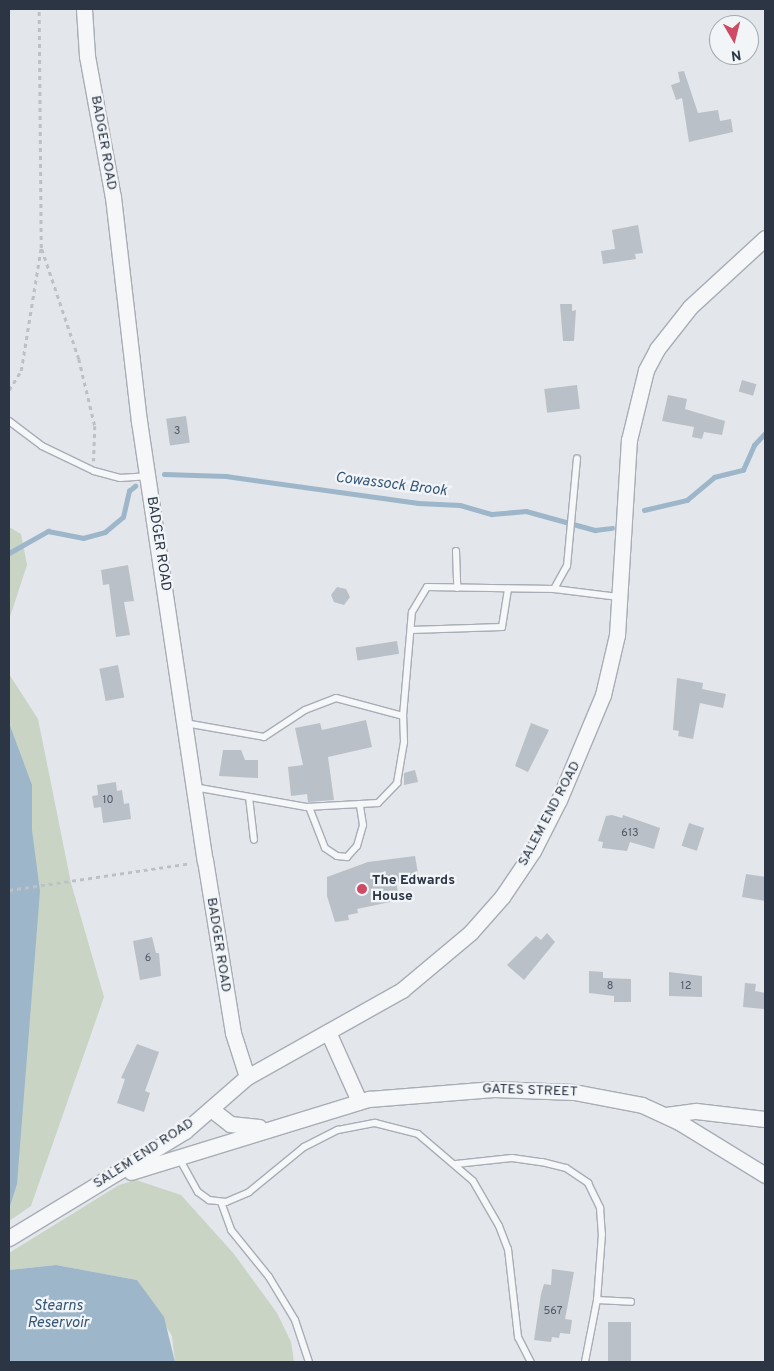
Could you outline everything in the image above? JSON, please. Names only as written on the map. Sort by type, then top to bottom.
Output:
[{"type":"street","name":"BADGER ROAD","points":[[84,9],[87,56],[113,197],[148,475],[205,860],[231,1026],[247,1077]]},
{"type":"street","name":"SALEM END ROAD","points":[[9,1238],[177,1136],[247,1077],[394,996],[434,966],[487,915],[517,875],[560,800],[593,725],[611,667],[620,597],[629,440],[646,370],[657,349],[690,308],[765,238]]},
{"type":"street","points":[[328,1032],[359,1101]]},
{"type":"street","name":"GATES STREET","points":[[106,1180],[279,1124],[359,1101],[433,1091],[551,1090],[619,1099],[666,1115],[765,1175]]},
{"type":"street","name":"GATES STREET","points":[[211,1109],[239,1126],[279,1124]]},
{"type":"street","points":[[666,1115],[692,1111],[765,1119]]},
{"type":"lane","points":[[9,421],[42,446],[94,471],[120,478],[148,475]]},
{"type":"lane","points":[[554,589],[567,566],[577,458]]},
{"type":"lane","points":[[456,551],[457,588]]},
{"type":"lane","points":[[194,787],[309,807],[360,806],[378,803],[396,782],[404,742],[403,716],[412,612],[427,587],[554,589],[620,597]]},
{"type":"lane","points":[[411,630],[502,627],[508,588]]},
{"type":"lane","points":[[185,723],[264,737],[305,710],[336,698],[403,716]]},
{"type":"lane","points":[[249,797],[254,840]]},
{"type":"lane","points":[[309,807],[325,848],[336,856],[347,857],[357,846],[364,825],[360,806]]},
{"type":"lane","points":[[178,1157],[195,1189],[208,1200],[221,1202],[249,1192],[314,1141],[358,1125],[395,1126],[418,1134],[456,1164],[473,1181],[500,1226],[508,1249],[518,1337],[531,1362]]},
{"type":"lane","points":[[456,1164],[512,1158],[558,1166],[580,1174],[601,1213],[598,1300],[585,1362]]},
{"type":"lane","points":[[221,1202],[232,1230],[269,1277],[295,1320],[309,1362]]},
{"type":"lane","points":[[598,1300],[631,1302]]},
{"type":"path","points":[[9,390],[21,372],[42,248],[39,9]]},
{"type":"path","points":[[42,248],[79,359],[95,426],[94,471]]},
{"type":"path","points":[[9,890],[205,860]]},
{"type":"green space","points":[[9,527],[21,534],[27,565],[9,620]]},
{"type":"green space","points":[[9,674],[38,719],[71,883],[104,997],[31,1206],[9,1221]]},
{"type":"green space","points":[[136,1180],[181,1195],[234,1254],[277,1313],[291,1342],[294,1362],[175,1362],[172,1336],[137,1280],[56,1265],[9,1270],[9,1253],[119,1185]]},
{"type":"water","points":[[9,723],[32,785],[32,830],[40,891],[17,1184],[9,1209]]},
{"type":"water","name":"Stearns Reservoir","points":[[56,1265],[137,1280],[164,1317],[175,1362],[9,1362],[9,1270]]},
{"type":"building","points":[[684,71],[698,113],[718,110],[720,121],[731,119],[733,132],[689,142],[682,98],[676,100],[671,85],[680,82],[678,72]]},
{"type":"building","points":[[638,225],[643,253],[635,254],[636,259],[603,264],[601,251],[615,249],[612,230]]},
{"type":"building","points":[[560,304],[572,304],[572,311],[576,310],[574,341],[563,341]]},
{"type":"building","points":[[742,380],[756,384],[753,396],[739,392]]},
{"type":"building","points":[[577,385],[580,409],[547,413],[544,389]]},
{"type":"building","points":[[668,395],[687,399],[685,409],[725,421],[722,435],[704,432],[702,439],[692,437],[694,427],[662,421]]},
{"type":"building","points":[[186,416],[190,443],[170,446],[166,419]]},
{"type":"building","points":[[128,565],[134,601],[124,602],[130,635],[116,637],[109,584],[103,585],[101,570]]},
{"type":"building","points":[[337,587],[346,589],[350,597],[344,605],[334,602],[331,595]]},
{"type":"building","points":[[397,641],[399,654],[358,660],[356,648]]},
{"type":"building","points":[[118,665],[124,697],[106,701],[99,669]]},
{"type":"building","points":[[677,678],[703,683],[702,689],[726,694],[723,708],[700,703],[693,739],[678,736],[679,731],[673,730]]},
{"type":"building","points":[[366,720],[372,747],[328,757],[334,800],[308,802],[307,794],[291,796],[288,767],[303,765],[295,728],[320,723],[322,730]]},
{"type":"building","points":[[531,723],[549,730],[528,772],[515,766]]},
{"type":"building","points":[[223,750],[241,750],[245,760],[258,760],[258,778],[219,776]]},
{"type":"building","points":[[415,770],[418,782],[404,785],[404,773]]},
{"type":"building","points":[[116,782],[117,791],[122,790],[124,804],[129,803],[131,819],[103,823],[101,807],[94,808],[92,796],[98,795],[97,785]]},
{"type":"building","points":[[612,815],[622,818],[623,815],[660,828],[654,849],[630,842],[627,851],[602,848],[603,842],[598,841],[606,816]]},
{"type":"building","points":[[689,823],[704,828],[697,851],[682,846]]},
{"type":"building","name":"The Edwards House","points":[[415,856],[419,879],[396,883],[398,892],[389,894],[390,902],[357,909],[358,913],[348,915],[349,920],[335,922],[327,896],[327,877],[368,862]]},
{"type":"building","points":[[746,874],[765,877],[765,901],[742,897]]},
{"type":"building","points":[[547,933],[555,942],[524,980],[507,965],[536,936],[541,940]]},
{"type":"building","points":[[152,937],[156,953],[159,953],[161,976],[140,980],[133,941]]},
{"type":"building","points":[[589,971],[603,972],[603,978],[631,979],[631,1002],[614,1002],[614,996],[589,993]]},
{"type":"building","points":[[669,972],[702,976],[702,997],[669,996]]},
{"type":"building","points":[[745,983],[756,984],[755,991],[765,993],[765,1009],[743,1007]]},
{"type":"building","points":[[137,1044],[159,1052],[145,1091],[150,1093],[144,1112],[117,1103],[125,1079],[121,1078]]},
{"type":"building","points":[[552,1269],[574,1272],[565,1319],[572,1320],[570,1334],[560,1333],[559,1338],[552,1337],[551,1342],[534,1340],[541,1294],[544,1284],[551,1285]]},
{"type":"building","points":[[608,1322],[631,1322],[631,1362],[608,1362]]},
{"type":"waterway","name":"Cowassock Brook","points":[[644,510],[687,500],[714,477],[743,470],[754,445],[765,433]]},
{"type":"waterway","name":"Cowassock Brook","points":[[164,474],[226,476],[418,503],[460,505],[492,514],[526,511],[595,530],[612,528]]},
{"type":"waterway","name":"Cowassock Brook","points":[[9,553],[48,531],[83,538],[105,532],[123,517],[129,491],[135,486]]},
{"type":"place","name":"The Edwards House","points":[[362,889]]}]
